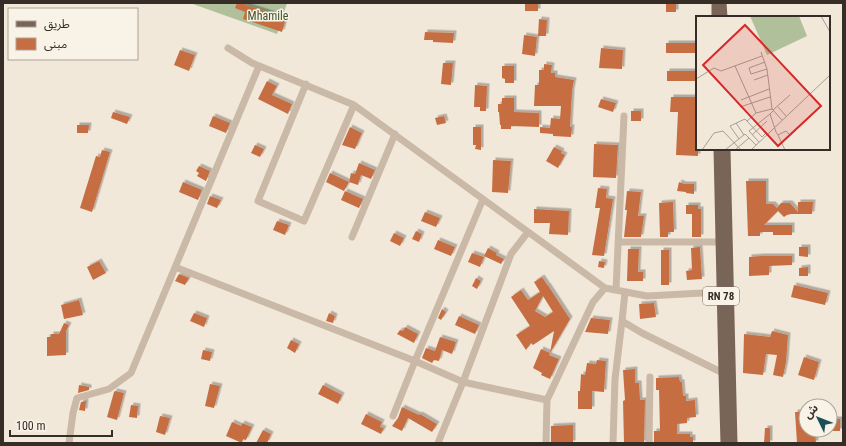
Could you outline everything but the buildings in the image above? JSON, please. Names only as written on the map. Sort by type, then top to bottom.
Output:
[{"type":"main road","points":[[716,3],[716,16]]},
{"type":"main road","points":[[722,3],[723,16]]},
{"type":"main road","name":"RN 78","points":[[718,150],[725,443]]},
{"type":"main road","name":"RN 78","points":[[726,150],[733,443]]},
{"type":"street","points":[[228,48],[252,63],[354,105],[605,288],[647,296],[721,292]]},
{"type":"street","points":[[69,443],[73,413],[77,398],[109,389],[131,373],[259,66]]},
{"type":"street","points":[[306,84],[258,201],[304,221],[354,105]]},
{"type":"street","points":[[616,290],[624,116]]},
{"type":"street","points":[[352,237],[395,134]]},
{"type":"street","points":[[393,416],[483,199]]},
{"type":"street","points":[[438,443],[463,382],[511,254],[528,232]]},
{"type":"street","points":[[618,242],[720,242]]},
{"type":"street","points":[[175,267],[415,361],[463,382],[547,400]]},
{"type":"street","points":[[546,443],[547,400],[593,302],[605,288]]},
{"type":"street","points":[[613,443],[615,379],[625,292]]},
{"type":"street","points":[[622,321],[642,333],[732,378]]},
{"type":"street","points":[[649,443],[650,377]]},
{"type":"green space","name":"Mhamile","points":[[190,3],[287,3],[277,34]]}]
